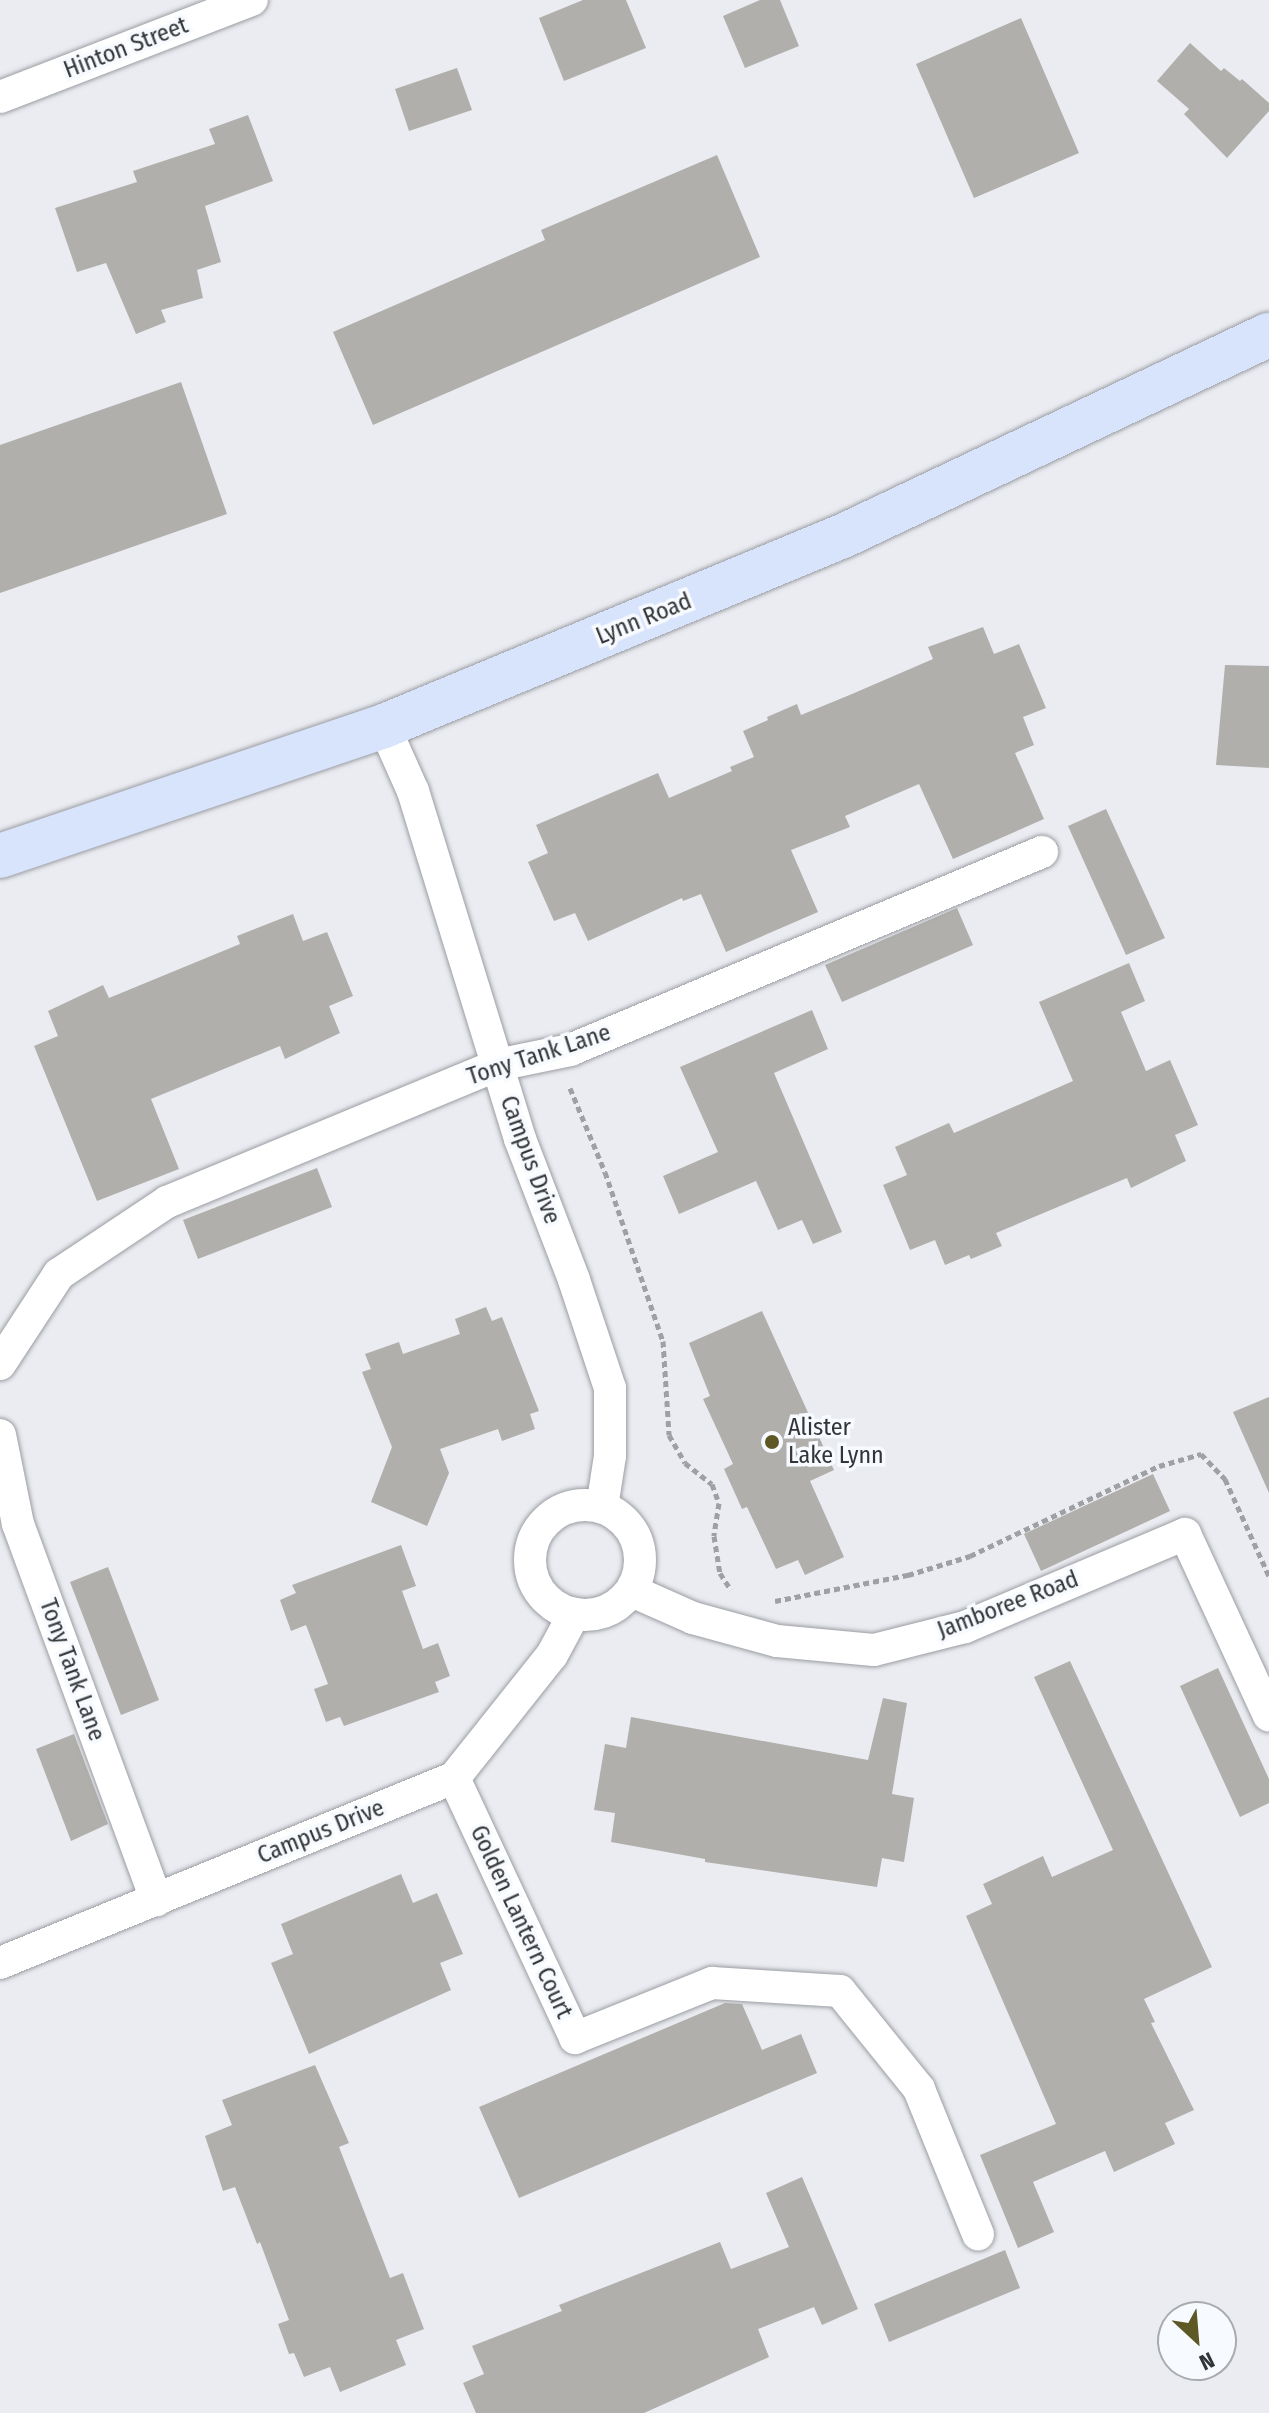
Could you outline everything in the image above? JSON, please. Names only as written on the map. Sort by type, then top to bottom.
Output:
[{"type":"main road","name":"Lynn Road","points":[[0,856],[384,726],[843,536],[1269,335]]},
{"type":"street","name":"Hinton Street","points":[[0,97],[173,14],[252,0]]},
{"type":"street","name":"Campus Drive","points":[[384,726],[413,791],[497,1065],[610,1388],[610,1456],[602,1507]]},
{"type":"street","name":"Tony Tank Lane","points":[[0,1364],[59,1274],[167,1202],[497,1065],[570,1050],[1042,852]]},
{"type":"street","name":"Tony Tank Lane","points":[[0,1435],[18,1524],[156,1900]]},
{"type":"street","points":[[572,1506],[602,1507],[618,1516],[635,1536],[640,1554],[632,1591],[604,1611],[574,1614],[554,1605],[540,1592],[530,1564],[531,1550],[543,1525],[572,1506]]},
{"type":"street","name":"Jamboree Road","points":[[632,1591],[693,1618],[777,1641],[874,1650],[965,1627],[1185,1534],[1269,1716]]},
{"type":"street","name":"Campus Drive","points":[[0,1963],[454,1778],[552,1655],[574,1614]]},
{"type":"street","name":"Golden Lantern Court","points":[[454,1778],[575,2038],[712,1983],[840,1991],[919,2089],[978,2234]]},
{"type":"path","points":[[565,1075],[605,1172],[663,1341],[669,1435],[685,1463],[712,1484],[719,1503],[714,1536],[720,1573],[738,1601]]},
{"type":"path","points":[[766,1601],[908,1575],[970,1556],[1159,1466],[1201,1454],[1225,1479],[1269,1576]]},
{"type":"building","points":[[583,0],[626,0],[646,48],[564,81],[539,18]]},
{"type":"building","points":[[760,0],[780,0],[799,46],[745,68],[723,16]]},
{"type":"building","points":[[1021,18],[1079,153],[974,198],[916,64]]},
{"type":"building","points":[[1190,43],[1221,71],[1224,68],[1240,81],[1242,79],[1269,103],[1269,111],[1227,158],[1184,114],[1189,109],[1157,81]]},
{"type":"building","points":[[457,68],[472,110],[409,131],[395,89]]},
{"type":"building","points":[[248,115],[273,181],[205,206],[221,262],[197,270],[203,298],[161,310],[166,322],[136,334],[106,263],[77,272],[55,208],[137,182],[133,171],[215,144],[209,129]]},
{"type":"building","points":[[717,155],[760,257],[373,425],[333,332],[545,240],[541,230]]},
{"type":"building","points":[[181,382],[227,514],[0,593],[0,445]]},
{"type":"building","points":[[983,627],[994,654],[1019,644],[1046,708],[1023,717],[1034,745],[1015,753],[1044,819],[953,859],[919,784],[845,816],[850,827],[791,850],[818,912],[726,952],[701,894],[683,901],[682,898],[588,941],[575,913],[554,921],[528,862],[548,853],[536,825],[658,773],[669,798],[732,771],[730,767],[754,757],[743,731],[768,720],[767,717],[797,704],[801,715],[852,694],[933,659],[928,647]]},
{"type":"building","points":[[1225,665],[1269,666],[1269,768],[1216,765]]},
{"type":"building","points":[[1106,809],[1165,938],[1126,955],[1068,826]]},
{"type":"building","points":[[957,908],[973,945],[842,1002],[825,965]]},
{"type":"building","points":[[293,914],[303,941],[327,932],[353,996],[329,1006],[340,1033],[285,1059],[280,1046],[151,1099],[179,1169],[97,1201],[34,1046],[58,1036],[48,1011],[103,985],[109,998],[240,944],[237,936]]},
{"type":"building","points":[[1129,963],[1145,1001],[1121,1012],[1146,1071],[1170,1060],[1198,1125],[1175,1135],[1186,1161],[1131,1188],[1127,1178],[996,1233],[1002,1246],[971,1259],[969,1255],[945,1265],[935,1240],[910,1250],[883,1185],[907,1175],[895,1147],[949,1123],[954,1133],[1073,1081],[1039,1002]]},
{"type":"building","points":[[812,1010],[828,1049],[774,1073],[842,1232],[813,1244],[802,1220],[778,1230],[756,1181],[679,1214],[663,1176],[718,1152],[680,1067]]},
{"type":"building","points":[[317,1168],[332,1207],[198,1259],[183,1220]]},
{"type":"building","points":[[486,1307],[492,1321],[502,1317],[539,1411],[530,1414],[535,1429],[502,1441],[498,1429],[440,1449],[449,1473],[427,1526],[371,1502],[392,1447],[362,1372],[371,1369],[365,1354],[399,1342],[403,1354],[460,1334],[455,1319]]},
{"type":"building","name":"Alister Lake Lynn","points":[[762,1311],[834,1470],[810,1481],[844,1557],[805,1575],[798,1560],[776,1569],[747,1507],[742,1509],[724,1469],[733,1464],[703,1399],[710,1396],[689,1343]]},
{"type":"building","points":[[1269,1397],[1269,1493],[1233,1412]]},
{"type":"building","points":[[1153,1474],[1170,1511],[1041,1571],[1024,1534]]},
{"type":"building","points":[[401,1545],[416,1586],[402,1591],[423,1649],[438,1643],[450,1676],[435,1682],[439,1692],[344,1726],[340,1717],[326,1722],[314,1689],[328,1684],[306,1625],[291,1631],[280,1600],[296,1593],[292,1585]]},
{"type":"building","points":[[108,1567],[159,1700],[121,1715],[70,1582]]},
{"type":"building","points":[[1070,1661],[1212,1967],[1144,1999],[1155,2022],[1151,2023],[1194,2110],[1165,2123],[1175,2144],[1114,2172],[1105,2151],[1033,2182],[1054,2232],[1018,2248],[980,2155],[1056,2124],[966,1916],[992,1904],[983,1884],[1043,1856],[1052,1877],[1113,1850],[1034,1677]]},
{"type":"building","points":[[1218,1668],[1269,1779],[1269,1803],[1240,1817],[1180,1686]]},
{"type":"building","points":[[883,1698],[907,1703],[892,1794],[914,1798],[904,1862],[882,1858],[877,1887],[705,1862],[705,1859],[611,1842],[615,1813],[594,1810],[605,1744],[626,1748],[631,1717],[868,1760]]},
{"type":"building","points":[[74,1734],[108,1824],[71,1841],[36,1749]]},
{"type":"building","points":[[401,1874],[413,1903],[437,1893],[463,1954],[440,1963],[451,1990],[309,2054],[271,1963],[293,1954],[281,1924]]},
{"type":"building","points":[[725,2003],[742,2004],[762,2050],[801,2034],[817,2073],[519,2198],[479,2107]]},
{"type":"building","points":[[315,2065],[349,2143],[339,2147],[390,2278],[403,2273],[424,2329],[396,2340],[406,2365],[340,2392],[330,2367],[304,2377],[294,2353],[289,2354],[278,2324],[289,2320],[260,2242],[257,2244],[235,2187],[223,2191],[205,2136],[232,2125],[222,2100]]},
{"type":"building","points":[[802,2177],[858,2309],[822,2325],[814,2307],[758,2329],[769,2357],[644,2413],[476,2413],[463,2383],[484,2374],[472,2346],[562,2311],[559,2305],[720,2242],[731,2269],[789,2247],[766,2193]]},
{"type":"building","points":[[1005,2250],[1020,2288],[889,2342],[874,2304]]},
{"type":"place","name":"Alister Lake Lynn","points":[[772,1442]]}]
